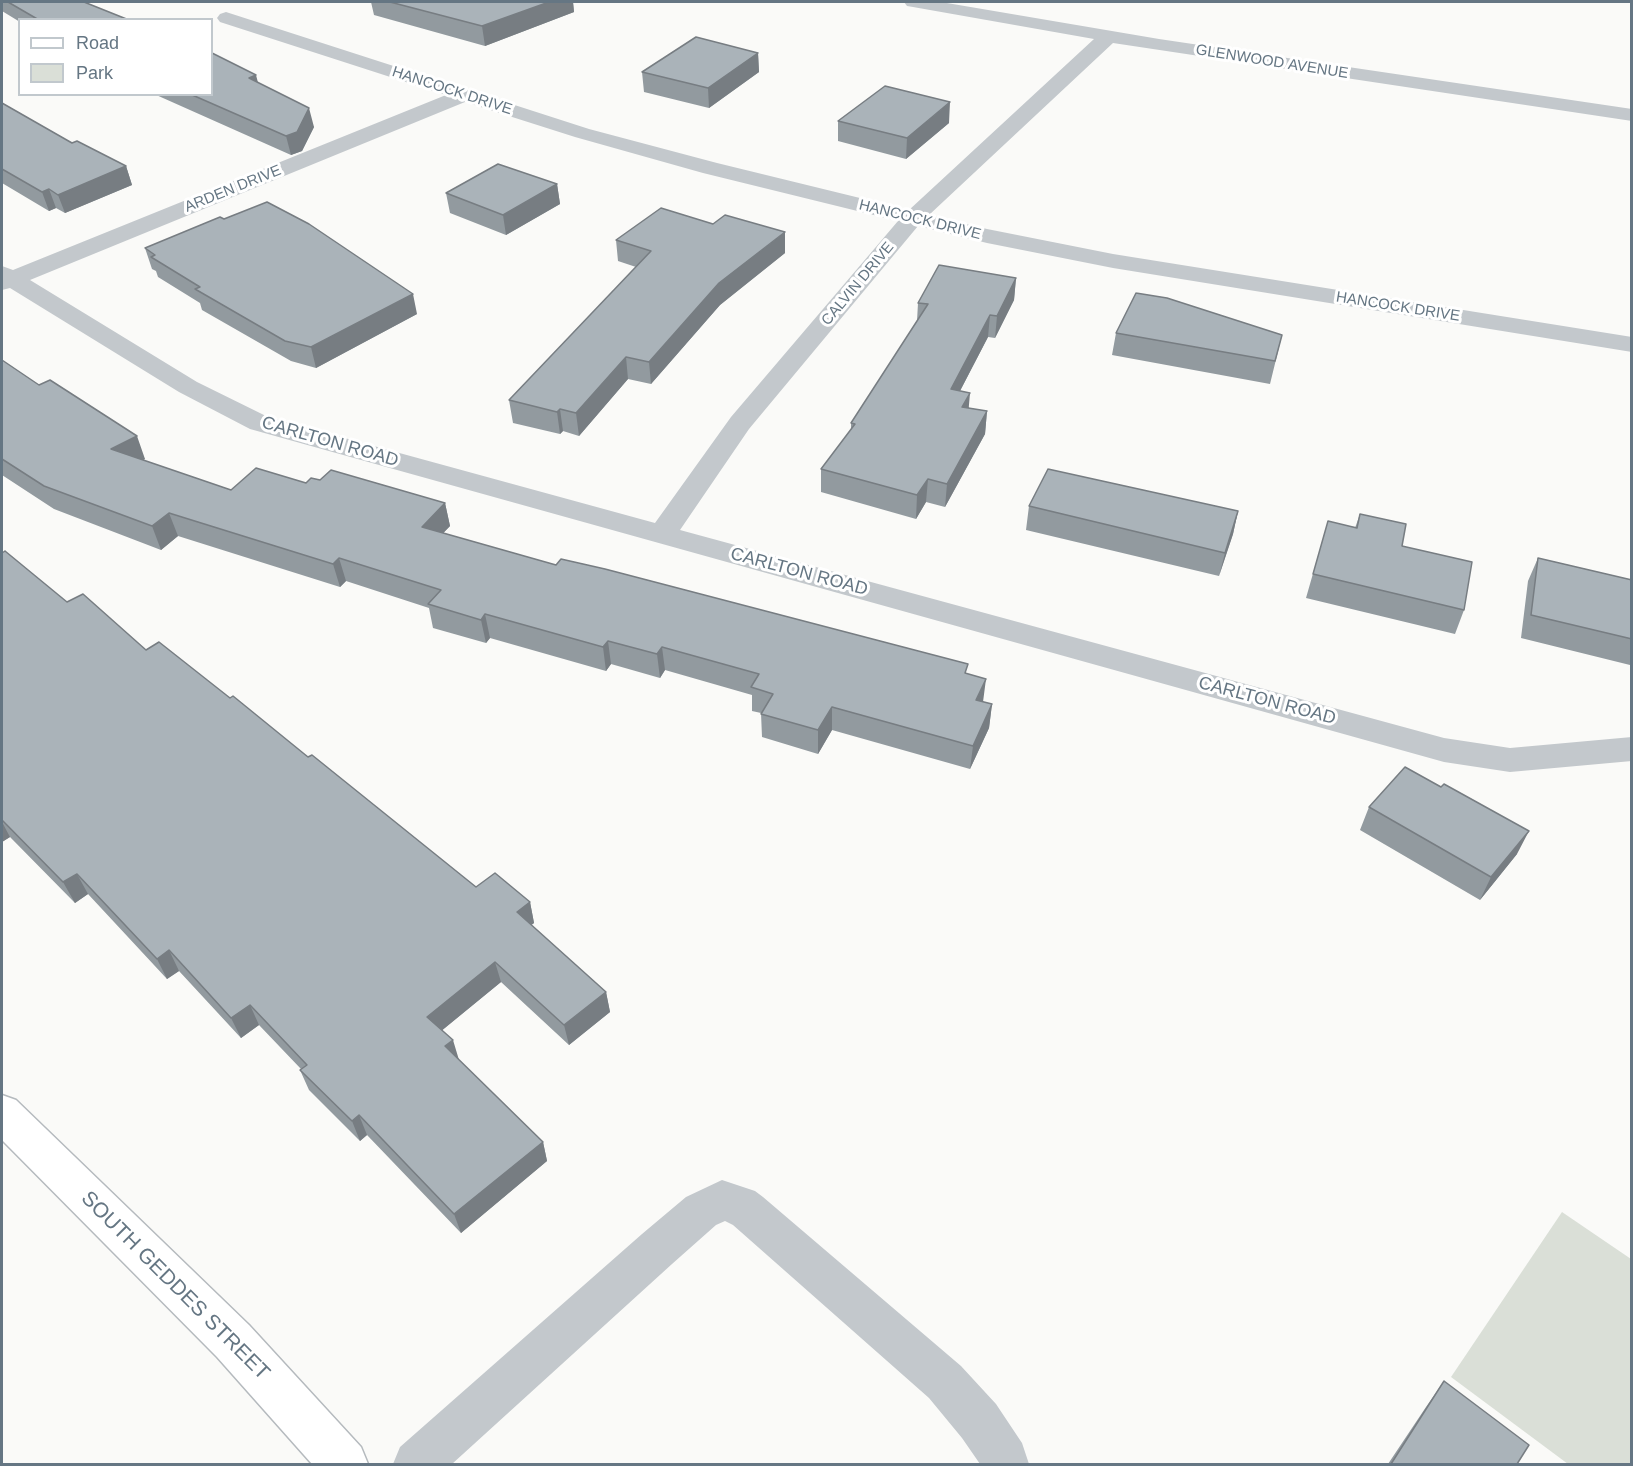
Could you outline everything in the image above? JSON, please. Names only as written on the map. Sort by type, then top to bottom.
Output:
[{"type":"main road","name":"SOUTH GEDDES STREET","points":[[2,1113],[233,1341],[344,1464]]},
{"type":"street","name":"GLENWOOD AVENUE","points":[[913,2],[1355,75],[1632,115]]},
{"type":"street","name":"HANCOCK DRIVE","points":[[226,18],[592,136],[987,236],[1113,261],[1632,345]]},
{"type":"street","name":"CALVIN DRIVE","points":[[662,534],[740,423],[913,218],[1006,129],[1110,35]]},
{"type":"street","name":"ARDEN DRIVE","points":[[5,278],[464,95]]},
{"type":"street","name":"CARLTON ROAD","points":[[5,278],[188,387],[259,423],[1444,750],[1510,760],[1632,749]]},
{"type":"street","points":[[417,1464],[657,1249],[701,1211],[722,1200],[740,1205],[748,1211],[945,1382],[979,1421],[1005,1460],[1005,1464]]},
{"type":"green space","points":[[1562,1212],[1631,1259],[1631,1464],[1568,1464],[1451,1377]]},
{"type":"building","points":[[8,2],[84,2],[124,18],[36,18]]},
{"type":"building","points":[[390,2],[549,2],[482,26]]},
{"type":"building","points":[[696,37],[758,53],[708,88],[642,72]]},
{"type":"building","points":[[213,54],[256,75],[249,78],[309,108],[297,132],[286,136],[195,96],[213,96]]},
{"type":"building","points":[[885,86],[950,102],[907,138],[838,121]]},
{"type":"building","points":[[2,103],[72,143],[77,141],[126,166],[58,195],[49,189],[42,192],[2,169]]},
{"type":"building","points":[[498,164],[557,184],[503,215],[446,193]]},
{"type":"building","points":[[267,202],[309,224],[413,294],[311,347],[285,341],[195,289],[200,287],[151,257],[155,255],[145,248],[220,217],[224,219]]},
{"type":"building","points":[[661,208],[713,224],[725,215],[785,232],[719,283],[649,362],[626,357],[576,413],[560,409],[557,412],[509,400],[651,251],[616,240]]},
{"type":"building","points":[[939,265],[1016,278],[997,316],[990,315],[951,389],[970,393],[962,407],[987,411],[947,484],[928,479],[917,495],[821,469],[855,424],[851,423],[928,304],[918,303]]},
{"type":"building","points":[[1136,293],[1167,298],[1282,335],[1275,361],[1116,333]]},
{"type":"building","points":[[2,360],[39,385],[50,380],[137,436],[111,449],[231,490],[256,468],[306,483],[311,478],[320,480],[331,470],[445,503],[422,527],[556,565],[561,559],[605,569],[968,664],[965,673],[986,679],[976,700],[992,704],[973,746],[832,707],[818,730],[761,714],[773,694],[751,687],[759,674],[662,647],[657,654],[608,641],[603,647],[485,614],[481,620],[428,604],[441,590],[339,558],[333,564],[169,513],[152,526],[44,486],[2,459]]},
{"type":"building","points":[[1048,469],[1238,511],[1225,553],[1029,506]]},
{"type":"building","points":[[1360,514],[1406,524],[1402,546],[1472,562],[1464,610],[1313,574],[1328,521],[1357,528]]},
{"type":"building","points":[[5,551],[67,602],[83,594],[146,650],[159,642],[230,698],[233,696],[308,757],[312,755],[476,887],[495,873],[530,902],[517,912],[606,992],[564,1025],[495,962],[427,1017],[453,1040],[445,1046],[543,1142],[454,1214],[359,1115],[352,1121],[300,1070],[307,1065],[250,1005],[231,1018],[169,950],[157,959],[77,874],[63,882],[2,820],[2,553]]},
{"type":"building","points":[[1538,558],[1632,580],[1632,639],[1531,615]]},
{"type":"building","points":[[1405,767],[1441,787],[1444,784],[1529,831],[1491,877],[1369,807]]},
{"type":"building","points":[[1444,1381],[1529,1445],[1517,1464],[1391,1464]]}]
